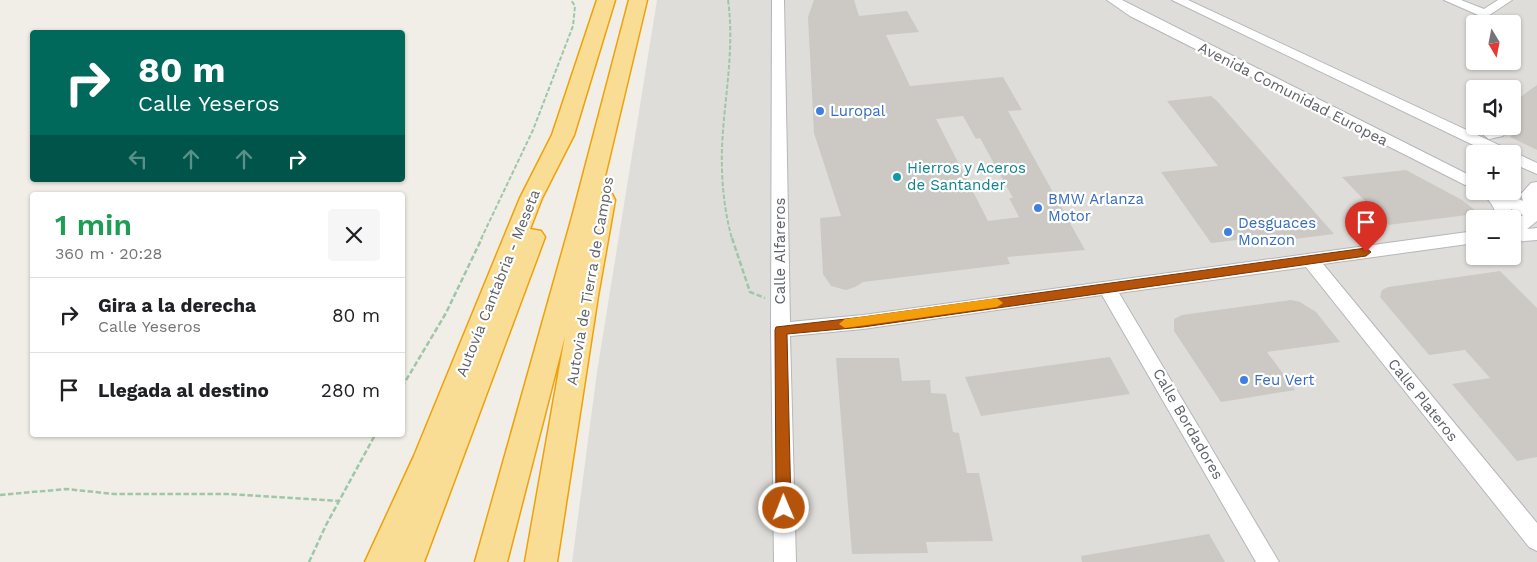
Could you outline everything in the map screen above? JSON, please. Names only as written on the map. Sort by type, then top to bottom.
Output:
[{"type":"highway","name":"Autovía Cantabria - Meseta","points":[[381,562],[429,456],[531,198],[563,134],[606,0]]},
{"type":"highway","points":[[491,562],[582,227],[640,0]]},
{"type":"highway","name":"Autovia de Tierra de Campos","points":[[541,562],[585,296],[640,0]]},
{"type":"highway","points":[[408,562],[519,277],[555,172],[563,134]]},
{"type":"street","name":"Calle Alfareros","points":[[778,0],[780,330],[785,562]]},
{"type":"street","name":"Avenida Comunidad Europea","points":[[1113,0],[1134,13],[1283,90],[1466,181]]},
{"type":"street","points":[[1178,0],[1487,145]]},
{"type":"street","points":[[1450,0],[1485,14],[1506,0]]},
{"type":"street","points":[[1521,161],[1537,169]]},
{"type":"street","points":[[1535,215],[1529,194],[1537,187]]},
{"type":"street","points":[[1506,200],[1535,215]]},
{"type":"street","points":[[1521,226],[1535,215]]},
{"type":"street","points":[[1521,235],[1537,234]]},
{"type":"street","points":[[780,330],[863,322],[1466,238]]},
{"type":"street","name":"Calle Plateros","points":[[1309,259],[1537,540]]},
{"type":"street","name":"Calle Bordadores","points":[[1106,287],[1268,562]]},
{"type":"path","points":[[405,382],[446,313],[533,130],[573,26],[575,6],[571,0]]},
{"type":"path","points":[[728,0],[732,52],[724,127],[722,194],[735,256],[750,292],[780,304]]},
{"type":"path","points":[[309,562],[373,437]]},
{"type":"path","points":[[0,495],[66,489],[114,494],[227,494],[339,501]]},
{"type":"shaded area","points":[[657,0],[1537,0],[1537,562],[572,562],[597,372]]},
{"type":"building","points":[[814,0],[854,0],[859,16],[907,11],[919,32],[886,35],[910,86],[1003,77],[1022,110],[1008,111],[1085,250],[1007,257],[1010,264],[863,282],[846,290],[831,286],[823,274],[820,218],[841,216],[814,133],[808,17]],"holes":[[[963,116],[976,139],[980,138],[1013,198],[1009,198],[1019,217],[988,221],[936,119]]]},
{"type":"building","points":[[1537,85],[1537,150],[1510,137],[1512,135],[1521,135],[1521,97]]},
{"type":"building","points":[[1211,96],[1334,234],[1278,241],[1273,236],[1211,243],[1161,172],[1218,166],[1167,101]]},
{"type":"building","points":[[1406,170],[1462,200],[1475,210],[1466,210],[1466,215],[1388,225],[1342,177]]},
{"type":"building","points":[[1500,271],[1537,308],[1537,457],[1517,461],[1452,384],[1490,378],[1465,350],[1429,355],[1380,297],[1382,290],[1388,287]]},
{"type":"building","points":[[1291,300],[1300,302],[1316,312],[1340,342],[1267,352],[1295,390],[1221,402],[1174,331],[1174,319],[1182,315]]},
{"type":"building","points":[[1110,357],[1130,394],[981,416],[965,377]]},
{"type":"building","points":[[836,358],[899,358],[902,381],[930,380],[931,393],[946,394],[953,432],[959,433],[967,473],[979,473],[993,541],[926,542],[928,553],[852,554]]},
{"type":"building","points":[[1209,534],[1225,562],[1082,562],[1081,556]]},
{"type":"slow traffic","points":[[845,324],[997,303]]},
{"type":"place","name":"Luropal","points":[[820,111]]},
{"type":"place","name":"Hierros y Aceros de Santander","points":[[897,177]]},
{"type":"place","name":"BMW Arlanza Motor","points":[[1038,208]]},
{"type":"place","name":"Desguaces Monzon","points":[[1228,232]]},
{"type":"place","name":"Feu Vert","points":[[1244,380]]},
{"type":"route","points":[[784,508],[780,330],[863,322],[1366,252]]}]
